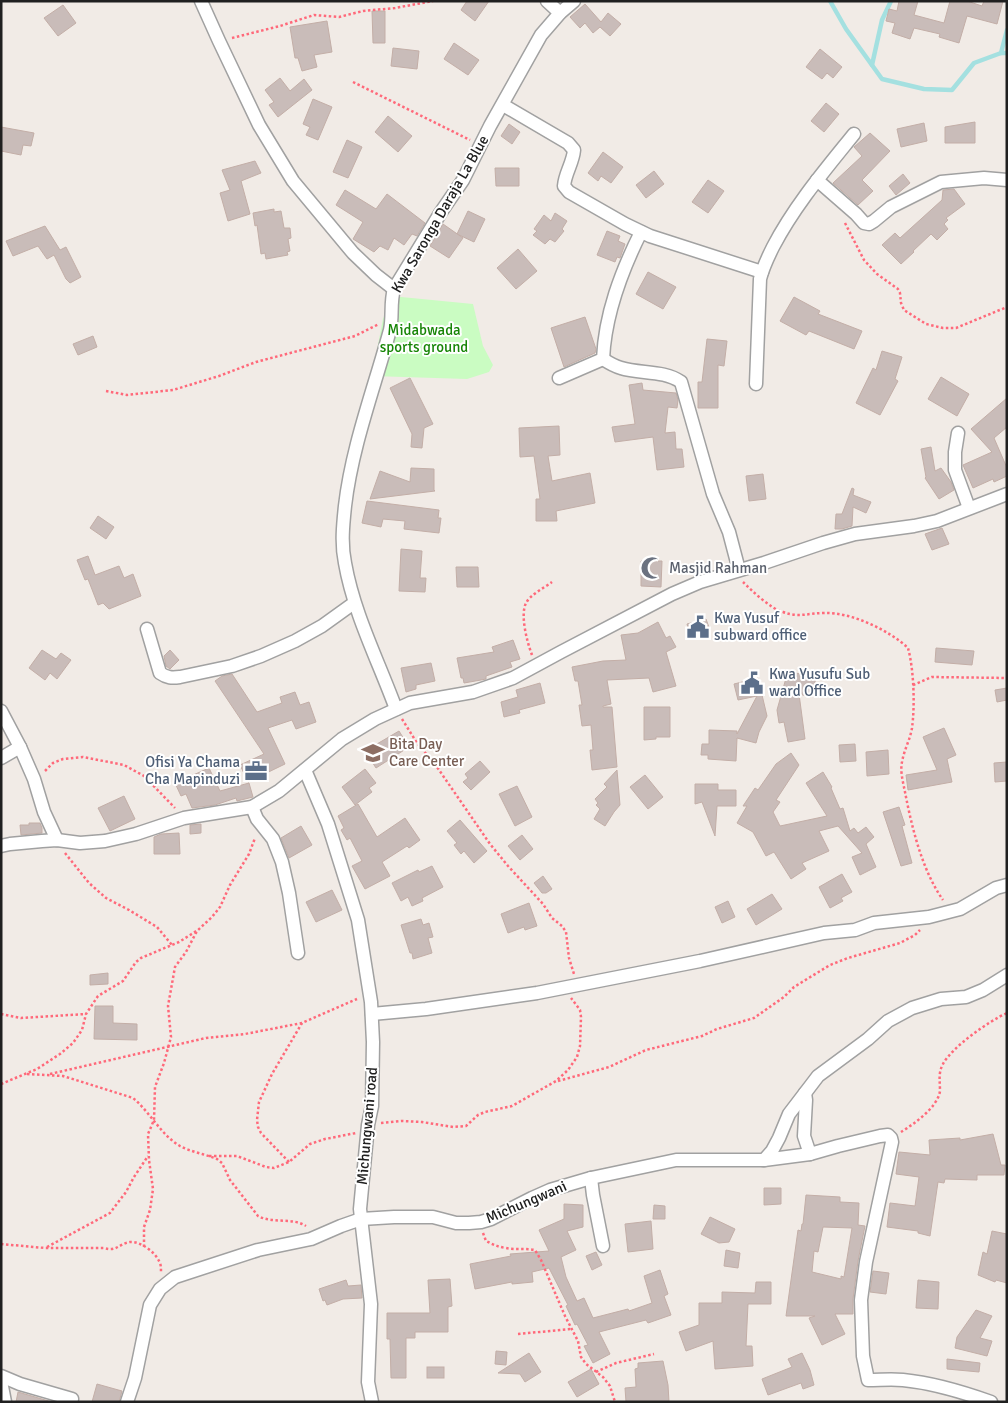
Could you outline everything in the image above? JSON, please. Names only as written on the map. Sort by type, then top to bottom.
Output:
[{"type":"street","points":[[201,1],[259,125],[293,181],[353,253],[394,289]]},
{"type":"street","points":[[547,1],[560,13]]},
{"type":"street","name":"Kwa Saronga Daraja La Blue","points":[[396,709],[354,603],[343,547],[343,524],[348,481],[354,452],[391,326],[392,294],[440,212],[463,180],[541,35],[560,13],[574,1]]},
{"type":"street","points":[[503,105],[568,142],[574,150],[574,157],[564,186],[569,192],[650,236],[762,272]]},
{"type":"street","points":[[756,384],[760,279],[762,272],[787,222],[803,198],[854,134]]},
{"type":"street","points":[[817,180],[864,223],[869,224],[892,207],[941,182],[984,178],[1007,180]]},
{"type":"street","points":[[603,359],[608,315],[629,255],[641,232]]},
{"type":"street","points":[[559,378],[603,359]]},
{"type":"street","points":[[603,359],[622,369],[676,378],[682,382],[713,494],[728,532],[736,571]]},
{"type":"street","points":[[958,433],[955,470],[969,508]]},
{"type":"street","points":[[1,846],[56,840],[80,843],[104,842],[136,834],[184,818],[252,807],[280,791],[342,739],[375,719],[410,703],[473,692],[513,678],[672,594],[700,582],[839,538],[937,521],[1007,494]]},
{"type":"street","points":[[147,629],[160,673],[172,678],[232,666],[261,656],[295,641],[322,626],[354,603]]},
{"type":"street","points":[[1,711],[20,747],[56,840]]},
{"type":"street","points":[[1,758],[20,747]]},
{"type":"street","name":"Michungwani road","points":[[304,770],[328,824],[358,920],[372,1014],[374,1042],[372,1106],[360,1197],[371,1304],[368,1382],[372,1402]]},
{"type":"street","points":[[252,807],[257,819],[273,839],[282,862],[290,893],[298,953]]},
{"type":"street","points":[[372,1014],[426,1009],[538,993],[700,961],[824,933],[855,930],[874,923],[924,918],[960,909],[996,888],[1007,885]]},
{"type":"street","points":[[764,1160],[779,1138],[789,1114],[818,1076],[868,1039],[888,1021],[912,1008],[941,999],[966,997],[983,990],[1007,975]]},
{"type":"street","points":[[805,1093],[804,1136],[810,1154]]},
{"type":"street","name":"Michungwani","points":[[127,1402],[135,1378],[150,1305],[160,1289],[175,1277],[258,1250],[311,1239],[361,1220],[394,1217],[433,1217],[456,1223],[481,1222],[550,1190],[591,1178],[676,1160],[764,1160],[810,1154],[880,1136],[891,1138]]},
{"type":"street","points":[[891,1138],[892,1142],[866,1262],[861,1300],[864,1356],[868,1380],[902,1380],[956,1389],[991,1402]]},
{"type":"street","points":[[591,1178],[603,1246]]},
{"type":"street","points":[[1,1376],[20,1384],[72,1399]]},
{"type":"street","points":[[1,1381],[5,1402]]},
{"type":"path","points":[[219,41],[280,26],[314,15],[339,17],[362,10],[395,8],[433,1]]},
{"type":"path","points":[[353,82],[481,145]]},
{"type":"path","points":[[839,199],[844,220],[864,260],[877,274],[898,289],[904,310],[926,324],[943,328],[956,328],[1007,307]]},
{"type":"path","points":[[106,391],[127,395],[174,390],[256,362],[355,336],[391,318]]},
{"type":"path","points":[[736,571],[753,592],[781,612],[800,616],[837,613],[874,626],[908,648],[911,659],[914,705],[912,728],[902,763],[902,778],[918,845],[935,888],[952,912]]},
{"type":"path","points":[[538,664],[528,642],[524,610],[530,598],[552,582]]},
{"type":"path","points":[[913,685],[932,677],[1007,678]]},
{"type":"path","points":[[396,709],[417,743],[437,767],[490,844],[566,932],[569,958],[577,985]]},
{"type":"path","points":[[37,789],[46,769],[53,763],[63,759],[83,757],[124,765],[144,776],[184,818]]},
{"type":"path","points":[[144,1247],[144,1226],[152,1201],[148,1134],[154,1120],[155,1087],[171,1037],[168,1006],[175,967],[198,930],[220,906],[248,854],[261,824]]},
{"type":"path","points":[[56,840],[89,883],[106,898],[157,927],[172,945]]},
{"type":"path","points":[[556,1081],[609,1067],[646,1050],[702,1036],[717,1029],[754,1018],[784,997],[794,987],[830,965],[900,943],[915,935],[919,932],[924,918]]},
{"type":"path","points":[[1,1084],[37,1070],[73,1043],[82,1030],[86,1014],[98,996],[123,981],[141,958],[172,945],[198,930]]},
{"type":"path","points":[[209,1156],[237,1156],[274,1168],[290,1162],[310,1144],[357,1132],[368,1125],[401,1121],[453,1127],[466,1126],[478,1115],[512,1106],[556,1081],[568,1070],[577,1056],[581,1037],[580,1010],[563,988]]},
{"type":"path","points":[[47,1075],[206,1038],[245,1034],[302,1023],[369,992]]},
{"type":"path","points":[[1,1014],[21,1018],[86,1014]]},
{"type":"path","points":[[891,1138],[913,1125],[934,1106],[940,1090],[940,1073],[946,1059],[985,1024],[1007,1014]]},
{"type":"path","points":[[290,1162],[261,1133],[258,1127],[257,1112],[259,1102],[272,1074],[302,1023]]},
{"type":"path","points":[[26,1074],[63,1076],[133,1098],[170,1138],[180,1146],[209,1156],[222,1163],[230,1180],[258,1216],[264,1219],[285,1220],[303,1224],[321,1234]]},
{"type":"path","points":[[45,1248],[110,1213],[126,1192],[149,1155]]},
{"type":"path","points":[[481,1222],[486,1241],[507,1249],[535,1250],[578,1340],[581,1357],[610,1386],[615,1402]]},
{"type":"path","points":[[1,1244],[45,1248],[104,1248],[112,1250],[131,1242],[144,1247],[154,1254],[160,1262],[160,1289]]},
{"type":"path","points":[[518,1334],[572,1328]]},
{"type":"path","points":[[596,1372],[616,1363],[654,1354]]},
{"type":"green space","name":"Midabwada sports ground","points":[[391,296],[473,304],[483,346],[493,365],[489,372],[467,379],[372,376],[383,319]]},
{"type":"building","points":[[467,1],[489,1],[475,21],[461,10]]},
{"type":"building","points":[[899,1],[918,1],[914,15],[944,23],[950,1],[967,1],[982,6],[984,1],[1003,1],[997,24],[967,16],[959,43],[939,37],[940,34],[914,28],[910,39],[892,33],[895,23],[886,21],[889,9],[897,11]]},
{"type":"building","points":[[585,4],[601,22],[608,13],[621,24],[610,36],[600,27],[593,33],[585,23],[580,28],[570,17]]},
{"type":"building","points":[[63,5],[76,23],[58,36],[44,18]]},
{"type":"building","points":[[372,11],[385,11],[385,43],[373,43]]},
{"type":"building","points":[[327,21],[332,52],[314,55],[317,67],[302,71],[298,58],[295,58],[290,27]]},
{"type":"building","points":[[454,43],[479,60],[468,75],[444,59]]},
{"type":"building","points":[[393,48],[419,51],[417,69],[391,66]]},
{"type":"building","points":[[820,49],[842,67],[833,78],[827,73],[822,79],[806,67]]},
{"type":"building","points":[[280,78],[290,91],[304,79],[312,90],[278,117],[269,105],[274,102],[265,90]]},
{"type":"building","points":[[313,99],[332,107],[318,140],[306,135],[310,127],[303,124]]},
{"type":"building","points":[[826,103],[839,114],[824,132],[811,121]]},
{"type":"building","points":[[388,116],[412,136],[398,152],[375,132]]},
{"type":"building","points":[[975,122],[975,143],[945,143],[945,127]]},
{"type":"building","points":[[924,123],[927,141],[901,147],[897,129]]},
{"type":"building","points":[[509,124],[520,132],[512,144],[501,136]]},
{"type":"building","points":[[1,127],[34,133],[31,146],[23,145],[21,155],[1,151]]},
{"type":"building","points":[[870,133],[890,151],[862,180],[873,191],[858,205],[833,183],[862,156],[854,147]]},
{"type":"building","points":[[347,140],[362,147],[348,178],[333,172]]},
{"type":"building","points":[[603,152],[623,167],[611,183],[601,176],[598,181],[588,173]]},
{"type":"building","points":[[255,161],[261,173],[241,181],[250,214],[228,221],[220,193],[230,190],[222,170]]},
{"type":"building","points":[[495,168],[519,168],[519,186],[496,186]]},
{"type":"building","points":[[654,171],[664,184],[646,198],[636,185]]},
{"type":"building","points":[[903,174],[910,183],[896,195],[889,186]]},
{"type":"building","points":[[708,180],[724,191],[708,213],[692,202]]},
{"type":"building","points":[[954,189],[965,204],[946,218],[948,220],[944,224],[948,229],[937,240],[931,234],[901,264],[882,245],[895,233],[900,238],[942,200],[943,190]]},
{"type":"building","points":[[345,190],[376,209],[387,194],[425,223],[417,236],[412,234],[404,245],[394,238],[388,250],[380,246],[374,252],[353,239],[363,222],[336,205]]},
{"type":"building","points":[[274,209],[274,212],[281,211],[284,228],[290,228],[291,238],[288,239],[290,251],[287,252],[288,255],[266,259],[265,253],[261,254],[257,225],[255,226],[253,213]]},
{"type":"building","points":[[468,211],[485,219],[474,242],[457,234]]},
{"type":"building","points":[[555,213],[567,221],[562,229],[564,231],[555,242],[550,239],[545,244],[533,235],[537,231],[534,229],[544,215],[551,221]]},
{"type":"building","points":[[443,224],[463,238],[449,258],[430,246]]},
{"type":"building","points":[[45,226],[60,250],[66,247],[81,277],[70,283],[54,255],[47,259],[38,246],[13,256],[6,241]]},
{"type":"building","points":[[607,231],[620,236],[618,241],[625,244],[620,258],[617,257],[615,262],[597,255]]},
{"type":"building","points":[[518,249],[537,271],[516,289],[497,268]]},
{"type":"building","points":[[648,272],[676,287],[663,309],[636,294]]},
{"type":"building","points":[[794,297],[820,311],[818,314],[862,331],[854,349],[809,331],[806,335],[780,321]]},
{"type":"building","points":[[585,317],[596,349],[595,353],[564,367],[551,328]]},
{"type":"building","points":[[93,336],[97,347],[78,355],[73,344]]},
{"type":"building","points":[[707,339],[727,341],[724,366],[718,365],[718,408],[698,408],[698,382],[702,382]]},
{"type":"building","points":[[882,351],[902,357],[895,379],[898,381],[880,415],[856,403],[873,368],[876,370]]},
{"type":"building","points":[[941,377],[969,394],[957,416],[928,399]]},
{"type":"building","points":[[410,378],[433,424],[424,428],[422,448],[411,447],[412,434],[390,388]]},
{"type":"building","points":[[642,383],[643,390],[676,393],[678,400],[677,408],[668,407],[665,433],[675,432],[676,449],[682,449],[684,467],[657,470],[653,437],[615,442],[612,427],[635,424],[629,385]]},
{"type":"building","points":[[1007,398],[1007,427],[994,438],[1007,468],[1007,476],[994,482],[993,479],[973,488],[963,465],[992,452],[971,429]]},
{"type":"building","points":[[559,426],[560,455],[548,456],[552,481],[590,473],[595,503],[556,511],[557,521],[536,521],[536,499],[540,499],[534,456],[520,457],[519,428]]},
{"type":"building","points":[[931,447],[935,471],[941,468],[954,490],[939,499],[925,478],[921,449]]},
{"type":"building","points":[[411,468],[434,469],[435,491],[370,499],[380,471],[410,482]]},
{"type":"building","points":[[763,474],[766,499],[749,501],[746,476]]},
{"type":"building","points":[[852,488],[854,489],[853,495],[871,502],[866,513],[853,507],[852,526],[835,529],[836,514],[842,514]]},
{"type":"building","points":[[367,501],[439,510],[438,518],[441,518],[439,533],[404,529],[405,521],[383,519],[381,527],[362,523]]},
{"type":"building","points":[[98,516],[114,527],[106,539],[90,528]]},
{"type":"building","points":[[942,528],[949,544],[932,550],[925,534]]},
{"type":"building","points":[[401,549],[422,551],[420,578],[426,578],[425,592],[399,591]]},
{"type":"building","points":[[88,556],[95,575],[119,566],[124,578],[133,574],[141,596],[109,609],[103,603],[98,605],[88,579],[85,580],[77,560]]},
{"type":"building","points":[[641,561],[662,561],[661,587],[641,586]]},
{"type":"building","points":[[456,567],[478,567],[479,587],[457,587]]},
{"type":"building","name":"Kwa Yusuf subward office","points":[[706,619],[710,630],[690,635],[687,624]]},
{"type":"building","points":[[658,622],[666,638],[670,636],[676,647],[666,652],[676,686],[653,692],[649,678],[607,680],[611,704],[603,707],[612,707],[617,767],[592,770],[590,750],[593,750],[591,725],[582,726],[579,705],[582,705],[578,681],[575,681],[572,667],[603,661],[626,660],[621,635],[638,633]]},
{"type":"building","points":[[513,640],[520,659],[510,662],[512,667],[486,676],[486,679],[464,683],[463,678],[461,678],[457,658],[494,652],[492,647]]},
{"type":"building","points":[[936,648],[974,651],[972,665],[935,662]]},
{"type":"building","points":[[42,650],[56,659],[61,653],[71,660],[57,679],[50,673],[45,680],[29,668]]},
{"type":"building","points":[[170,650],[179,660],[170,669],[166,666],[164,656]]},
{"type":"building","points":[[431,663],[435,681],[416,685],[416,689],[406,692],[401,668]]},
{"type":"building","points":[[788,671],[816,678],[811,697],[799,694],[805,739],[788,742],[784,722],[779,723],[777,710]]},
{"type":"building","points":[[232,674],[257,712],[282,703],[280,697],[295,692],[300,705],[309,702],[316,722],[296,729],[292,720],[268,728],[285,764],[248,782],[240,765],[264,754],[215,681],[222,676]]},
{"type":"building","points":[[758,678],[767,716],[756,743],[737,738],[736,761],[708,759],[708,755],[701,755],[702,744],[709,744],[709,730],[737,731],[737,734],[757,696],[738,700],[734,684]]},
{"type":"building","points":[[540,683],[545,703],[519,710],[520,713],[504,717],[501,702],[518,697],[516,690]]},
{"type":"building","points":[[1007,688],[1007,700],[997,702],[995,690]]},
{"type":"building","points":[[644,707],[670,707],[670,737],[656,737],[656,739],[644,740]]},
{"type":"building","points":[[944,728],[956,755],[947,759],[952,782],[908,790],[906,775],[937,770],[923,737]]},
{"type":"building","points":[[399,731],[409,747],[376,768],[365,751]]},
{"type":"building","points":[[855,744],[856,761],[840,762],[839,745]]},
{"type":"building","points":[[888,750],[889,774],[867,776],[866,752]]},
{"type":"building","points":[[791,753],[799,765],[776,800],[780,802],[773,812],[780,826],[827,816],[806,783],[823,772],[832,787],[840,809],[843,808],[850,831],[854,828],[858,833],[866,827],[874,837],[866,844],[876,867],[860,875],[852,857],[862,853],[838,826],[819,831],[829,851],[802,863],[806,869],[791,879],[774,852],[766,856],[753,832],[737,823],[747,806],[743,806],[755,788],[758,790],[776,764]]},
{"type":"building","points":[[480,761],[490,772],[471,790],[463,782],[468,778],[465,774]]},
{"type":"building","points":[[1007,762],[1007,781],[995,782],[994,763]]},
{"type":"building","points":[[209,768],[220,791],[249,783],[253,797],[237,801],[236,798],[215,805],[192,808],[186,794],[181,796],[175,783]]},
{"type":"building","points":[[365,769],[376,783],[369,788],[372,792],[355,805],[342,787]]},
{"type":"building","points":[[617,770],[620,805],[605,826],[594,819],[600,809],[596,805],[598,803],[595,799],[607,787],[604,784]]},
{"type":"building","points":[[645,775],[663,797],[648,809],[630,787]]},
{"type":"building","points":[[695,784],[718,784],[718,790],[736,790],[736,806],[717,806],[715,836],[702,802],[695,804]]},
{"type":"building","points":[[517,786],[532,817],[515,826],[499,794]]},
{"type":"building","points":[[124,796],[135,819],[110,831],[98,808]]},
{"type":"building","points":[[358,804],[377,837],[405,818],[420,840],[382,862],[390,876],[365,889],[352,866],[362,861],[350,838],[347,840],[341,830],[344,828],[338,816]]},
{"type":"building","points":[[899,807],[905,825],[902,826],[912,863],[901,866],[883,812]]},
{"type":"building","points":[[460,820],[487,851],[474,863],[464,851],[461,854],[454,845],[457,843],[447,831]]},
{"type":"building","points":[[29,823],[40,823],[42,833],[21,835],[20,825],[29,825]]},
{"type":"building","points":[[201,824],[201,833],[190,834],[190,825]]},
{"type":"building","points":[[301,826],[312,845],[289,858],[281,838]]},
{"type":"building","points":[[179,833],[180,854],[154,854],[154,837],[161,834]]},
{"type":"building","points":[[522,835],[533,849],[520,860],[508,846]]},
{"type":"building","points":[[432,866],[443,887],[422,898],[423,901],[412,906],[408,897],[401,901],[392,883],[418,870],[419,872]]},
{"type":"building","points":[[842,874],[852,892],[841,898],[843,901],[830,908],[819,887]]},
{"type":"building","points":[[543,876],[552,889],[546,893],[542,893],[534,883]]},
{"type":"building","points":[[332,890],[342,910],[316,922],[306,902]]},
{"type":"building","points":[[772,894],[782,909],[756,925],[747,909]]},
{"type":"building","points":[[728,901],[735,917],[722,923],[715,907]]},
{"type":"building","points":[[529,903],[537,926],[525,930],[524,927],[508,933],[501,914]]},
{"type":"building","points":[[421,919],[423,925],[429,923],[433,937],[428,938],[432,953],[413,959],[401,925]]},
{"type":"building","points":[[108,973],[108,984],[90,985],[90,975]]},
{"type":"building","points":[[95,1006],[113,1006],[113,1023],[137,1024],[137,1040],[94,1039]]},
{"type":"building","points":[[993,1134],[1001,1165],[1005,1165],[1004,1175],[977,1175],[977,1180],[945,1179],[944,1183],[938,1182],[930,1236],[918,1233],[918,1231],[887,1227],[890,1203],[915,1206],[919,1177],[896,1174],[899,1152],[930,1155],[929,1140],[960,1138],[960,1140]]},
{"type":"building","points":[[764,1188],[781,1188],[781,1204],[764,1205]]},
{"type":"building","points":[[806,1195],[840,1197],[840,1202],[859,1203],[858,1225],[865,1226],[858,1261],[853,1314],[835,1314],[845,1334],[822,1345],[809,1318],[815,1316],[786,1316],[798,1230],[801,1231]],"holes":[[[823,1227],[852,1228],[844,1277],[841,1276],[841,1279],[812,1272],[814,1251],[818,1252]]]},
{"type":"building","points":[[564,1204],[583,1205],[583,1227],[567,1231],[576,1250],[561,1257],[566,1277],[577,1301],[584,1298],[593,1318],[628,1309],[629,1311],[652,1303],[644,1276],[660,1270],[668,1294],[664,1296],[671,1315],[648,1323],[646,1320],[599,1332],[610,1354],[593,1363],[584,1346],[588,1345],[577,1324],[575,1325],[566,1306],[568,1305],[549,1268],[532,1272],[533,1282],[512,1284],[512,1282],[475,1289],[470,1264],[511,1256],[510,1254],[549,1251],[539,1230],[564,1219]]},
{"type":"building","points":[[654,1205],[665,1206],[665,1219],[653,1219]]},
{"type":"building","points":[[710,1217],[735,1229],[729,1242],[719,1243],[701,1234]]},
{"type":"building","points":[[651,1221],[653,1249],[628,1252],[625,1224]]},
{"type":"building","points":[[992,1231],[1007,1234],[1007,1283],[996,1280],[995,1282],[978,1275],[983,1252],[987,1254]]},
{"type":"building","points":[[726,1250],[740,1253],[738,1268],[724,1266]]},
{"type":"building","points":[[596,1252],[602,1265],[592,1270],[586,1256]]},
{"type":"building","points":[[873,1271],[889,1273],[886,1294],[870,1292]]},
{"type":"building","points":[[450,1279],[452,1306],[448,1307],[448,1332],[415,1332],[415,1338],[406,1338],[406,1378],[391,1378],[390,1339],[387,1339],[387,1313],[430,1313],[428,1280]]},
{"type":"building","points":[[346,1280],[348,1286],[361,1285],[362,1298],[343,1299],[327,1305],[325,1300],[323,1301],[319,1289]]},
{"type":"building","points":[[918,1280],[939,1282],[938,1309],[916,1308]]},
{"type":"building","points":[[756,1282],[771,1282],[771,1304],[748,1304],[746,1346],[752,1346],[753,1366],[715,1369],[713,1341],[686,1351],[679,1332],[699,1325],[699,1303],[722,1303],[722,1292],[755,1293]]},
{"type":"building","points":[[976,1310],[992,1316],[980,1338],[992,1341],[987,1356],[955,1348],[957,1337]]},
{"type":"building","points":[[496,1351],[507,1352],[506,1365],[495,1364]]},
{"type":"building","points":[[529,1353],[541,1372],[525,1382],[520,1374],[498,1373]]},
{"type":"building","points":[[802,1353],[810,1370],[814,1385],[803,1389],[801,1383],[768,1395],[762,1379],[792,1367],[788,1359]]},
{"type":"building","points":[[947,1359],[980,1363],[979,1372],[947,1369]]},
{"type":"building","points":[[663,1361],[669,1402],[626,1402],[625,1388],[636,1387],[635,1369],[638,1368],[638,1363]]},
{"type":"building","points":[[427,1367],[444,1367],[444,1378],[427,1378]]},
{"type":"building","points":[[591,1369],[599,1384],[577,1397],[568,1382]]},
{"type":"building","points":[[97,1384],[122,1391],[119,1402],[92,1402]]},
{"type":"building","points":[[18,1392],[52,1402],[16,1402]]},
{"type":"waterway","points":[[830,1],[846,29],[882,79],[924,89],[952,90],[974,63],[1001,53],[1007,53]]},
{"type":"waterway","points":[[872,65],[882,20],[891,1]]},
{"type":"waterway","points":[[1001,53],[1007,30]]},
{"type":"place","name":"Masjid Rahman","points":[[652,568]]},
{"type":"place","name":"Kwa Yusuf subward office","points":[[698,627]]},
{"type":"place","name":"Kwa Yusufu Sub ward Office","points":[[752,683]]},
{"type":"place","name":"Bita Day Care Center","points":[[373,753]]},
{"type":"place","name":"Ofisi Ya Chama Cha Mapinduzi","points":[[256,771]]}]
